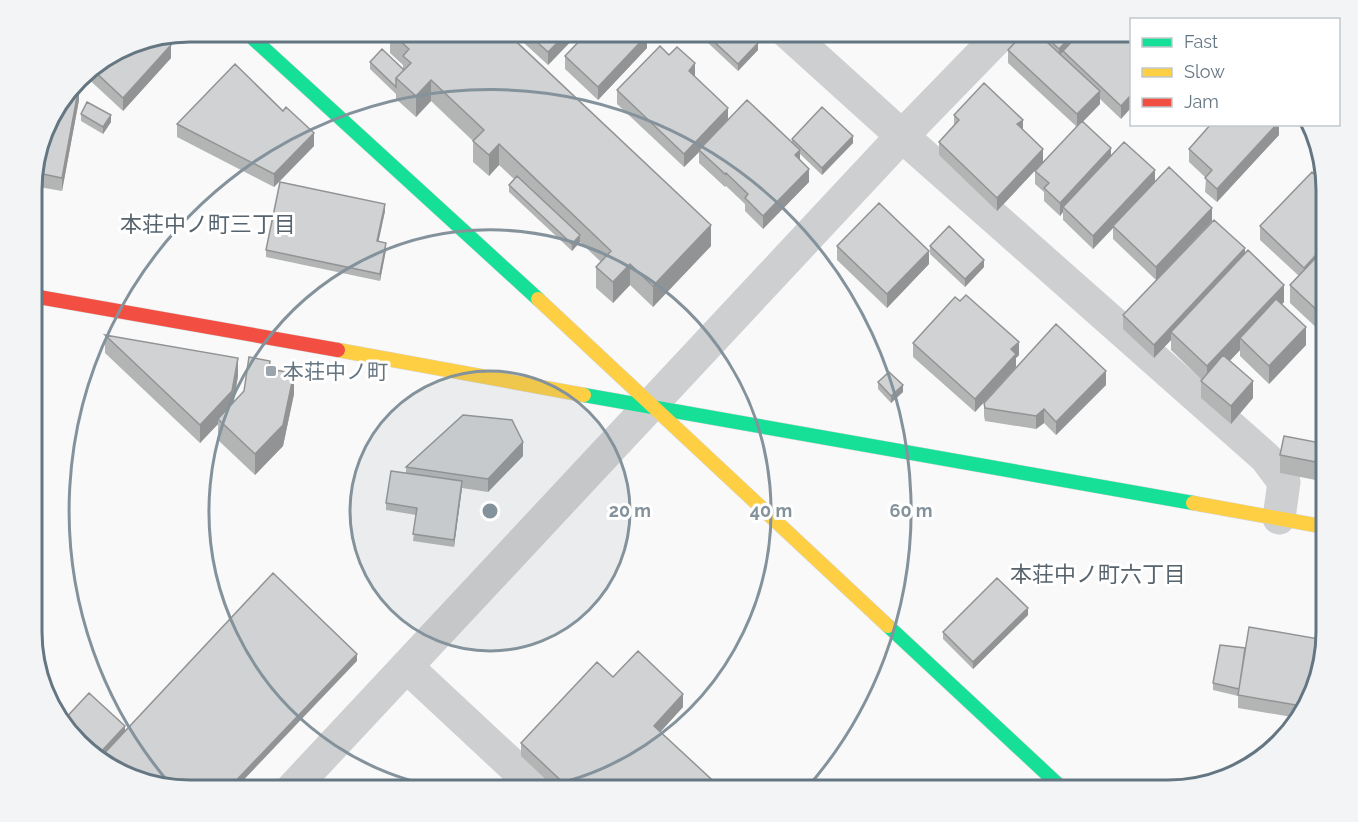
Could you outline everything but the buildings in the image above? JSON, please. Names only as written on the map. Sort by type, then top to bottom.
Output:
[{"type":"street","points":[[257,42],[652,405],[1053,780]]},
{"type":"street","points":[[798,42],[1266,458],[1284,482],[1279,518]]},
{"type":"street","points":[[300,780],[902,136],[993,42]]},
{"type":"street","points":[[42,298],[1316,525]]},
{"type":"street","points":[[407,667],[528,780]]},
{"type":"traffic: fast","points":[[257,42],[538,299]]},
{"type":"traffic: fast","points":[[584,395],[1193,503]]},
{"type":"traffic: fast","points":[[888,626],[1053,780]]},
{"type":"traffic: slow","points":[[538,299],[888,626]]},
{"type":"traffic: slow","points":[[338,350],[584,395]]},
{"type":"traffic: slow","points":[[1193,503],[1316,525]]},
{"type":"traffic: jam","points":[[42,298],[338,350]]},
{"type":"place","name":"本荘中ノ町","points":[[271,371]]},
{"type":"district","name":"本荘中ノ町三丁目","points":[[208,224]]},
{"type":"district","name":"本荘中ノ町六丁目","points":[[1098,574]]}]
